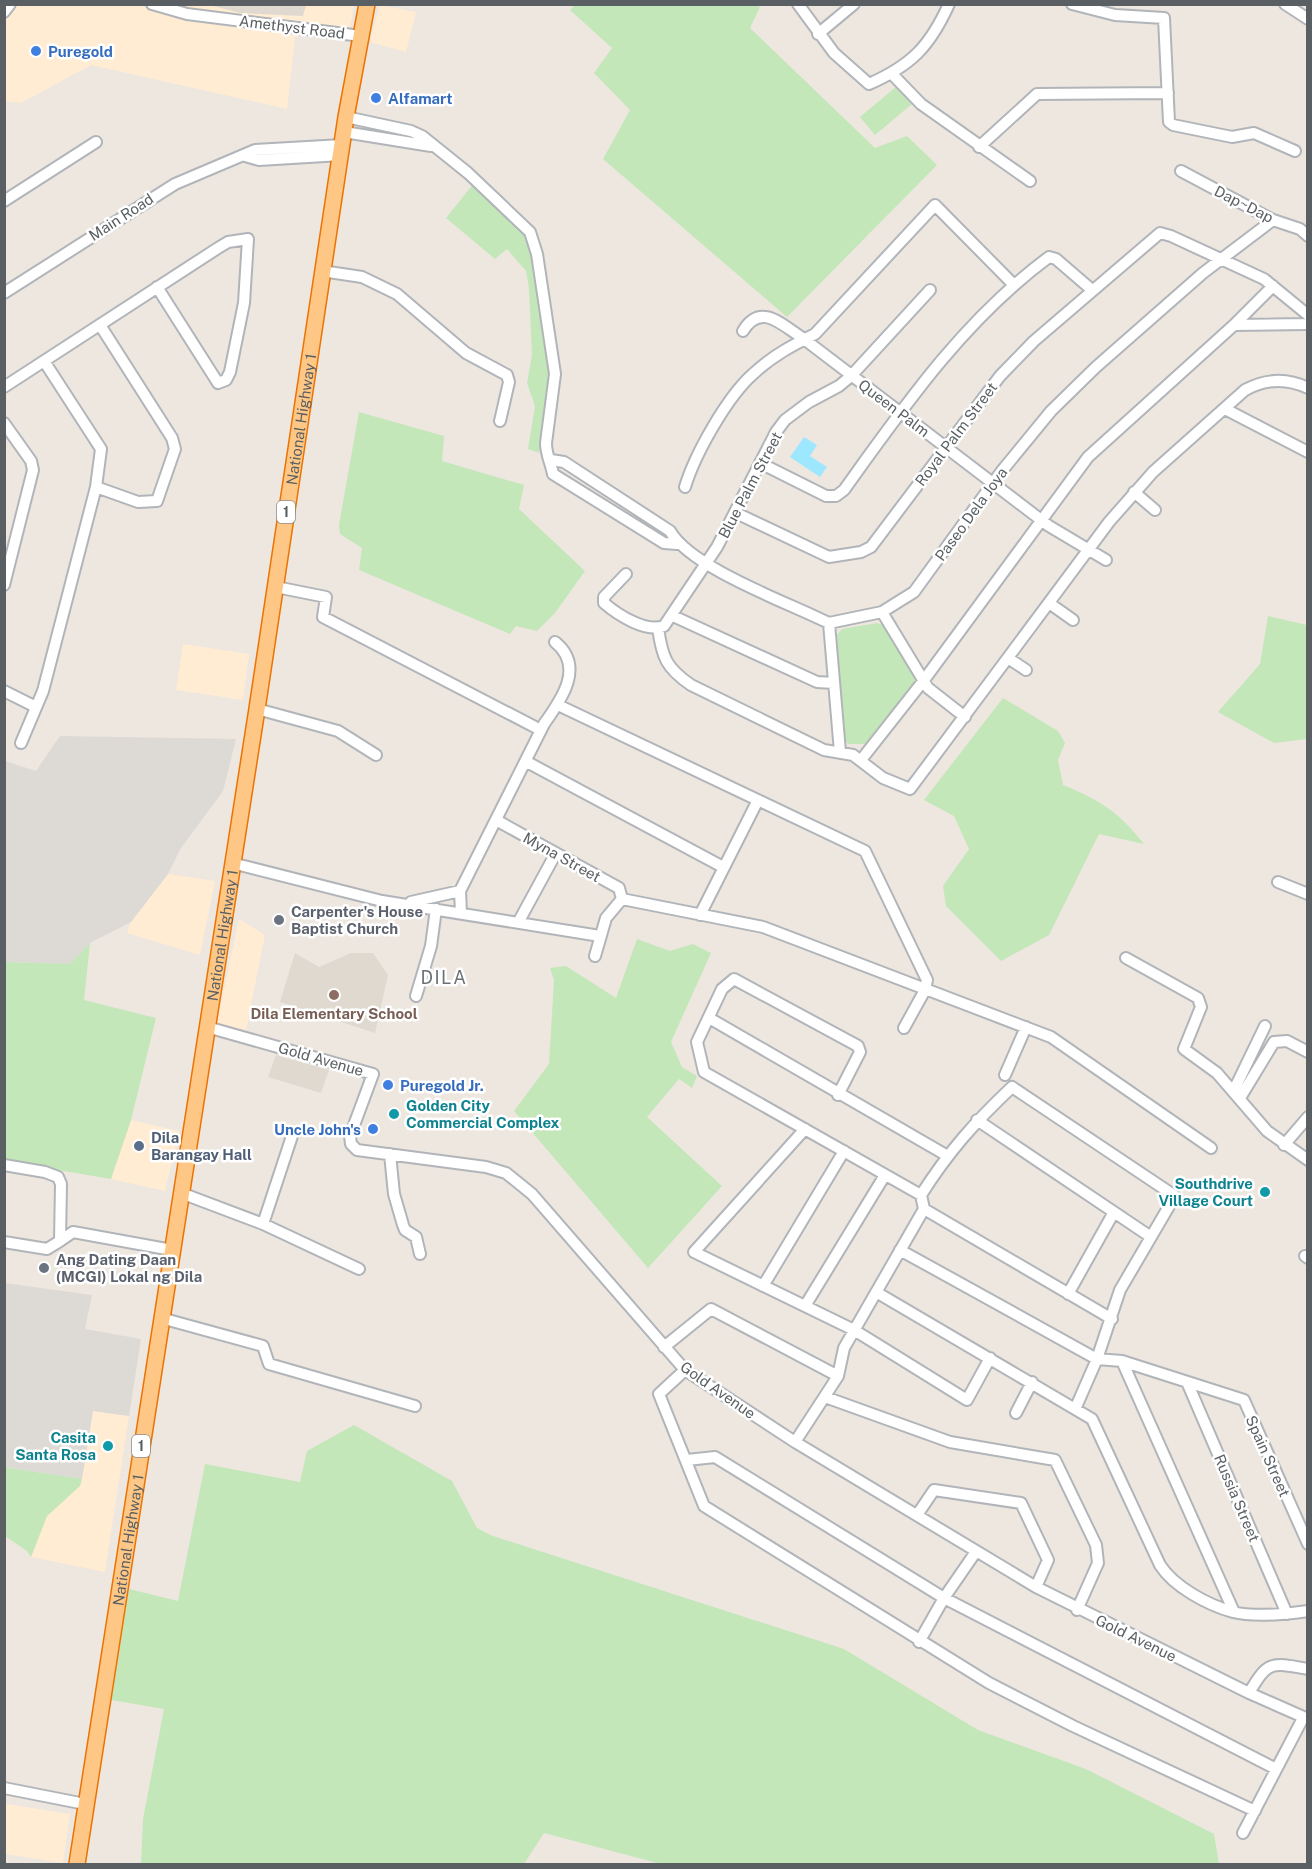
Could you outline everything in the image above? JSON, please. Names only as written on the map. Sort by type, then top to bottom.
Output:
[{"type":"highway","name":"National Highway 1","points":[[77,1864],[180,1192],[258,709],[322,271],[367,4]]},
{"type":"street","points":[[4,12],[10,4]]},
{"type":"street","name":"Amethyst Road","points":[[152,4],[361,36]]},
{"type":"street","points":[[798,4],[818,34],[856,74],[869,84],[892,74],[935,35],[950,4]]},
{"type":"street","points":[[818,34],[854,4]]},
{"type":"street","points":[[1072,4],[1115,15],[1164,18],[1169,122],[1173,126],[1232,137],[1254,133],[1295,151]]},
{"type":"street","points":[[1285,4],[1308,19]]},
{"type":"street","points":[[892,74],[921,104],[978,147],[1030,181]]},
{"type":"street","points":[[978,147],[1037,94],[1168,93]]},
{"type":"street","points":[[343,137],[432,146],[468,173],[516,216],[530,232],[535,243],[555,374],[546,443],[546,454],[551,460],[554,474],[664,543],[677,544],[725,574],[829,623],[840,752]]},
{"type":"street","name":"Main Road","points":[[4,293],[175,184],[245,156],[259,160],[343,137]]},
{"type":"street","points":[[4,201],[96,142]]},
{"type":"street","name":"Dap~Dap","points":[[1181,171],[1273,220],[1305,230]]},
{"type":"street","points":[[685,487],[689,473],[719,420],[752,375],[790,346],[815,334],[935,205],[1013,284]]},
{"type":"street","name":"Paseo Dela Joya","points":[[829,623],[882,612],[914,592],[993,482],[1051,411],[1096,367],[1221,258],[1273,220]]},
{"type":"street","name":"Royal Palm Street","points":[[736,513],[829,557],[861,552],[871,547],[1000,376],[1034,341],[1092,290],[1160,234],[1171,236],[1221,258]]},
{"type":"street","points":[[4,387],[157,287],[228,242],[248,239],[244,303],[231,372],[226,381],[218,383],[157,287]]},
{"type":"street","points":[[760,463],[826,496],[836,496],[844,490],[899,412],[957,340],[1013,284],[1049,257],[1056,259],[1092,290]]},
{"type":"street","points":[[1221,258],[1273,286],[1308,315]]},
{"type":"street","points":[[322,271],[362,277],[397,294],[466,353],[507,375],[509,382],[500,421]]},
{"type":"street","points":[[861,760],[924,680],[1040,519],[1088,457],[1115,430],[1234,325],[1273,286]]},
{"type":"street","name":"Blue Palm Street","points":[[658,628],[673,616],[708,563],[785,420],[851,376],[930,290]]},
{"type":"street","name":"Queen Palm","points":[[743,331],[749,321],[757,316],[767,316],[804,339],[1040,519],[1106,560]]},
{"type":"street","points":[[1234,325],[1308,324]]},
{"type":"street","points":[[96,487],[138,502],[157,501],[176,449],[172,438],[100,325]]},
{"type":"street","points":[[21,743],[43,691],[96,487],[101,449],[44,361]]},
{"type":"street","points":[[626,574],[604,597],[604,603],[614,611],[648,628],[658,628],[662,656],[675,674],[691,686],[824,750],[840,752],[861,760],[871,771],[910,789],[1089,548],[1134,492],[1245,390],[1258,383],[1285,381],[1308,388]]},
{"type":"street","points":[[1225,409],[1308,452]]},
{"type":"street","points":[[4,423],[31,461],[33,470],[4,585]]},
{"type":"street","points":[[551,460],[564,462],[670,531],[677,544]]},
{"type":"street","points":[[1134,492],[1155,510]]},
{"type":"street","points":[[276,586],[326,597],[323,617],[535,727]]},
{"type":"street","points":[[1049,603],[1073,620]]},
{"type":"street","points":[[882,612],[932,693],[965,717]]},
{"type":"street","points":[[673,616],[817,682],[834,683]]},
{"type":"street","points":[[461,913],[460,891],[527,762],[544,724],[558,705],[572,671],[566,650],[555,642]]},
{"type":"street","points":[[1008,658],[1026,670]]},
{"type":"street","points":[[4,691],[36,707]]},
{"type":"street","points":[[558,705],[866,851],[927,981],[925,990],[904,1028]]},
{"type":"street","points":[[258,709],[338,731],[376,755]]},
{"type":"street","points":[[527,762],[723,867]]},
{"type":"street","points":[[700,915],[758,800]]},
{"type":"street","name":"Myna Street","points":[[496,820],[619,888],[622,899]]},
{"type":"street","points":[[519,921],[556,853]]},
{"type":"street","points":[[232,863],[404,904],[600,936]]},
{"type":"street","points":[[1278,882],[1307,893]]},
{"type":"street","points":[[404,904],[460,891]]},
{"type":"street","points":[[595,956],[606,918],[622,899],[763,927],[1051,1037],[1211,1148]]},
{"type":"street","points":[[416,996],[431,946],[436,909]]},
{"type":"street","points":[[1126,958],[1198,998],[1201,1007],[1184,1049],[1217,1073],[1267,1131],[1308,1160]]},
{"type":"street","points":[[838,1095],[861,1049],[735,979],[722,989],[697,1042],[704,1072],[921,1195]]},
{"type":"street","points":[[709,1018],[838,1095],[946,1155]]},
{"type":"street","points":[[1237,1094],[1265,1026]]},
{"type":"street","name":"Gold Avenue","points":[[207,1027],[373,1074],[350,1136],[351,1144],[357,1150],[486,1167],[506,1173],[521,1183],[685,1370],[795,1442],[917,1515],[975,1553],[1077,1610],[1305,1719]]},
{"type":"street","points":[[1005,1075],[1026,1027]]},
{"type":"street","points":[[1237,1094],[1274,1042],[1287,1041],[1308,1052]]},
{"type":"street","points":[[795,1442],[838,1376],[844,1348],[924,1209],[921,1195],[946,1155],[977,1120],[1012,1087],[1175,1196],[1120,1290],[1097,1359],[1076,1407]]},
{"type":"street","points":[[1284,1145],[1308,1117]]},
{"type":"street","points":[[977,1120],[1151,1237]]},
{"type":"street","points":[[805,1129],[693,1252],[854,1330],[967,1400],[990,1358]]},
{"type":"street","points":[[263,1224],[293,1133]]},
{"type":"street","points":[[763,1286],[844,1151]]},
{"type":"street","points":[[390,1154],[394,1194],[403,1225],[405,1230],[416,1237],[420,1254]]},
{"type":"street","points":[[4,1165],[58,1177],[61,1184],[60,1241]]},
{"type":"street","points":[[805,1306],[885,1175]]},
{"type":"street","points":[[180,1192],[263,1224],[359,1269]]},
{"type":"street","points":[[924,1209],[1112,1319]]},
{"type":"street","points":[[1068,1294],[1114,1212]]},
{"type":"street","points":[[4,1242],[47,1249],[73,1232],[172,1250]]},
{"type":"street","points":[[900,1250],[1097,1359],[1122,1361],[1187,1382]]},
{"type":"street","points":[[876,1292],[1076,1407],[1092,1419],[1166,1574],[1197,1595],[1234,1612],[1287,1614],[1308,1611]]},
{"type":"street","points":[[664,1347],[711,1309],[838,1376]]},
{"type":"street","points":[[161,1318],[263,1346],[269,1364],[415,1406]]},
{"type":"street","points":[[1122,1361],[1234,1612]]},
{"type":"street","points":[[685,1370],[659,1394],[704,1506],[919,1642],[989,1683],[1073,1726],[1255,1810]]},
{"type":"street","points":[[1016,1413],[1032,1382]]},
{"type":"street","name":"Spain Street","points":[[1187,1382],[1244,1400],[1308,1544]]},
{"type":"street","name":"Russia Street","points":[[1187,1382],[1287,1614]]},
{"type":"street","points":[[825,1397],[950,1442],[1055,1460],[1096,1545],[1098,1563],[1077,1610]]},
{"type":"street","points":[[687,1460],[715,1457],[944,1598],[1276,1769]]},
{"type":"street","points":[[917,1515],[934,1490],[1021,1503],[1048,1560],[1036,1587]]},
{"type":"street","points":[[919,1642],[944,1598],[975,1553]]},
{"type":"street","points":[[1249,1693],[1263,1670],[1270,1665],[1308,1669]]},
{"type":"street","points":[[1243,1833],[1305,1719]]},
{"type":"street","points":[[4,1788],[85,1804]]},
{"type":"shaded area","points":[[206,4],[306,5],[303,16],[240,13]]},
{"type":"shaded area","points":[[5,5],[354,5],[350,28],[297,21],[287,109],[91,65],[21,103],[5,101]]},
{"type":"shaded area","points":[[380,5],[416,12],[406,52],[370,42]]},
{"type":"shaded area","points":[[183,644],[249,654],[243,700],[176,690]]},
{"type":"shaded area","points":[[60,736],[236,739],[223,791],[181,848],[168,874],[131,922],[90,943],[70,964],[5,962],[5,761],[36,771]]},
{"type":"shaded area","points":[[168,874],[215,881],[200,955],[127,933],[131,922]]},
{"type":"shaded area","points":[[239,919],[265,935],[245,1035],[216,1027]]},
{"type":"shaded area","name":"Dila Elementary School","points":[[295,953],[319,967],[351,953],[373,953],[388,975],[375,1033],[280,1002]]},
{"type":"shaded area","points":[[276,1055],[329,1070],[321,1093],[268,1077]]},
{"type":"shaded area","points":[[131,1120],[179,1131],[165,1191],[111,1179]]},
{"type":"shaded area","points":[[4,1283],[92,1295],[85,1329],[141,1339],[129,1416],[93,1411],[82,1479],[5,1467]]},
{"type":"shaded area","points":[[93,1411],[129,1416],[105,1572],[31,1557],[47,1516],[80,1486]]},
{"type":"shaded area","points":[[6,1804],[70,1814],[63,1863],[5,1854]]},
{"type":"green space","points":[[576,4],[757,5],[760,7],[750,28],[875,148],[907,136],[937,165],[787,317],[603,159],[630,110],[594,73],[612,48],[570,10]]},
{"type":"green space","points":[[897,86],[912,104],[875,135],[860,117]]},
{"type":"green space","points":[[474,183],[524,232],[531,245],[551,377],[539,453],[528,449],[535,406],[527,383],[532,355],[526,271],[507,249],[495,259],[446,218]]},
{"type":"green space","points":[[359,412],[444,436],[442,461],[524,485],[519,509],[585,571],[555,613],[537,631],[516,626],[510,634],[359,570],[362,548],[340,534],[339,525]]},
{"type":"green space","points":[[1268,616],[1307,625],[1307,739],[1274,743],[1218,712],[1260,664]]},
{"type":"green space","points":[[877,623],[883,625],[902,653],[911,668],[915,682],[865,744],[848,744],[843,737],[837,635],[842,629]]},
{"type":"green space","points":[[1003,698],[1058,731],[1065,743],[1058,760],[1063,785],[1108,808],[1126,823],[1144,844],[1099,834],[1049,935],[1001,961],[946,906],[943,886],[969,849],[954,816],[924,800]]},
{"type":"green space","points":[[637,939],[670,951],[693,944],[711,953],[671,1042],[682,1067],[697,1076],[692,1088],[679,1079],[647,1117],[722,1186],[648,1268],[514,1111],[549,1064],[554,980],[550,968],[566,966],[616,998]]},
{"type":"green space","points":[[90,943],[84,1000],[156,1018],[131,1120],[111,1179],[5,1161],[4,962],[70,964]]},
{"type":"green space","points":[[354,1425],[452,1481],[477,1528],[490,1535],[844,1649],[978,1730],[1086,1769],[1214,1834],[1219,1864],[661,1864],[544,1833],[524,1864],[141,1864],[143,1819],[164,1709],[111,1700],[129,1589],[178,1601],[205,1464],[300,1482],[307,1451]]},
{"type":"green space","points":[[4,1467],[82,1479],[80,1486],[47,1516],[31,1557],[27,1551],[5,1536]]},
{"type":"water","points":[[804,437],[817,445],[810,456],[827,467],[820,477],[790,457]]},
{"type":"place","name":"Puregold","points":[[36,51]]},
{"type":"place","name":"Alfamart","points":[[376,98]]},
{"type":"place","name":"Carpenter's House Baptist Church","points":[[279,920]]},
{"type":"place","name":"Dila Elementary School","points":[[334,995]]},
{"type":"place","name":"Puregold Jr.","points":[[388,1085]]},
{"type":"place","name":"Golden City Commercial Complex","points":[[394,1114]]},
{"type":"place","name":"Uncle John's","points":[[373,1129]]},
{"type":"place","name":"Dila Barangay Hall","points":[[139,1146]]},
{"type":"place","name":"Southdrive Village Court","points":[[1265,1192]]},
{"type":"place","name":"Ang Dating Daan (MCGI) Lokal ng Dila","points":[[44,1268]]},
{"type":"place","name":"Casita Santa Rosa","points":[[108,1446]]},
{"type":"district","name":"DILA","points":[[444,977]]}]
